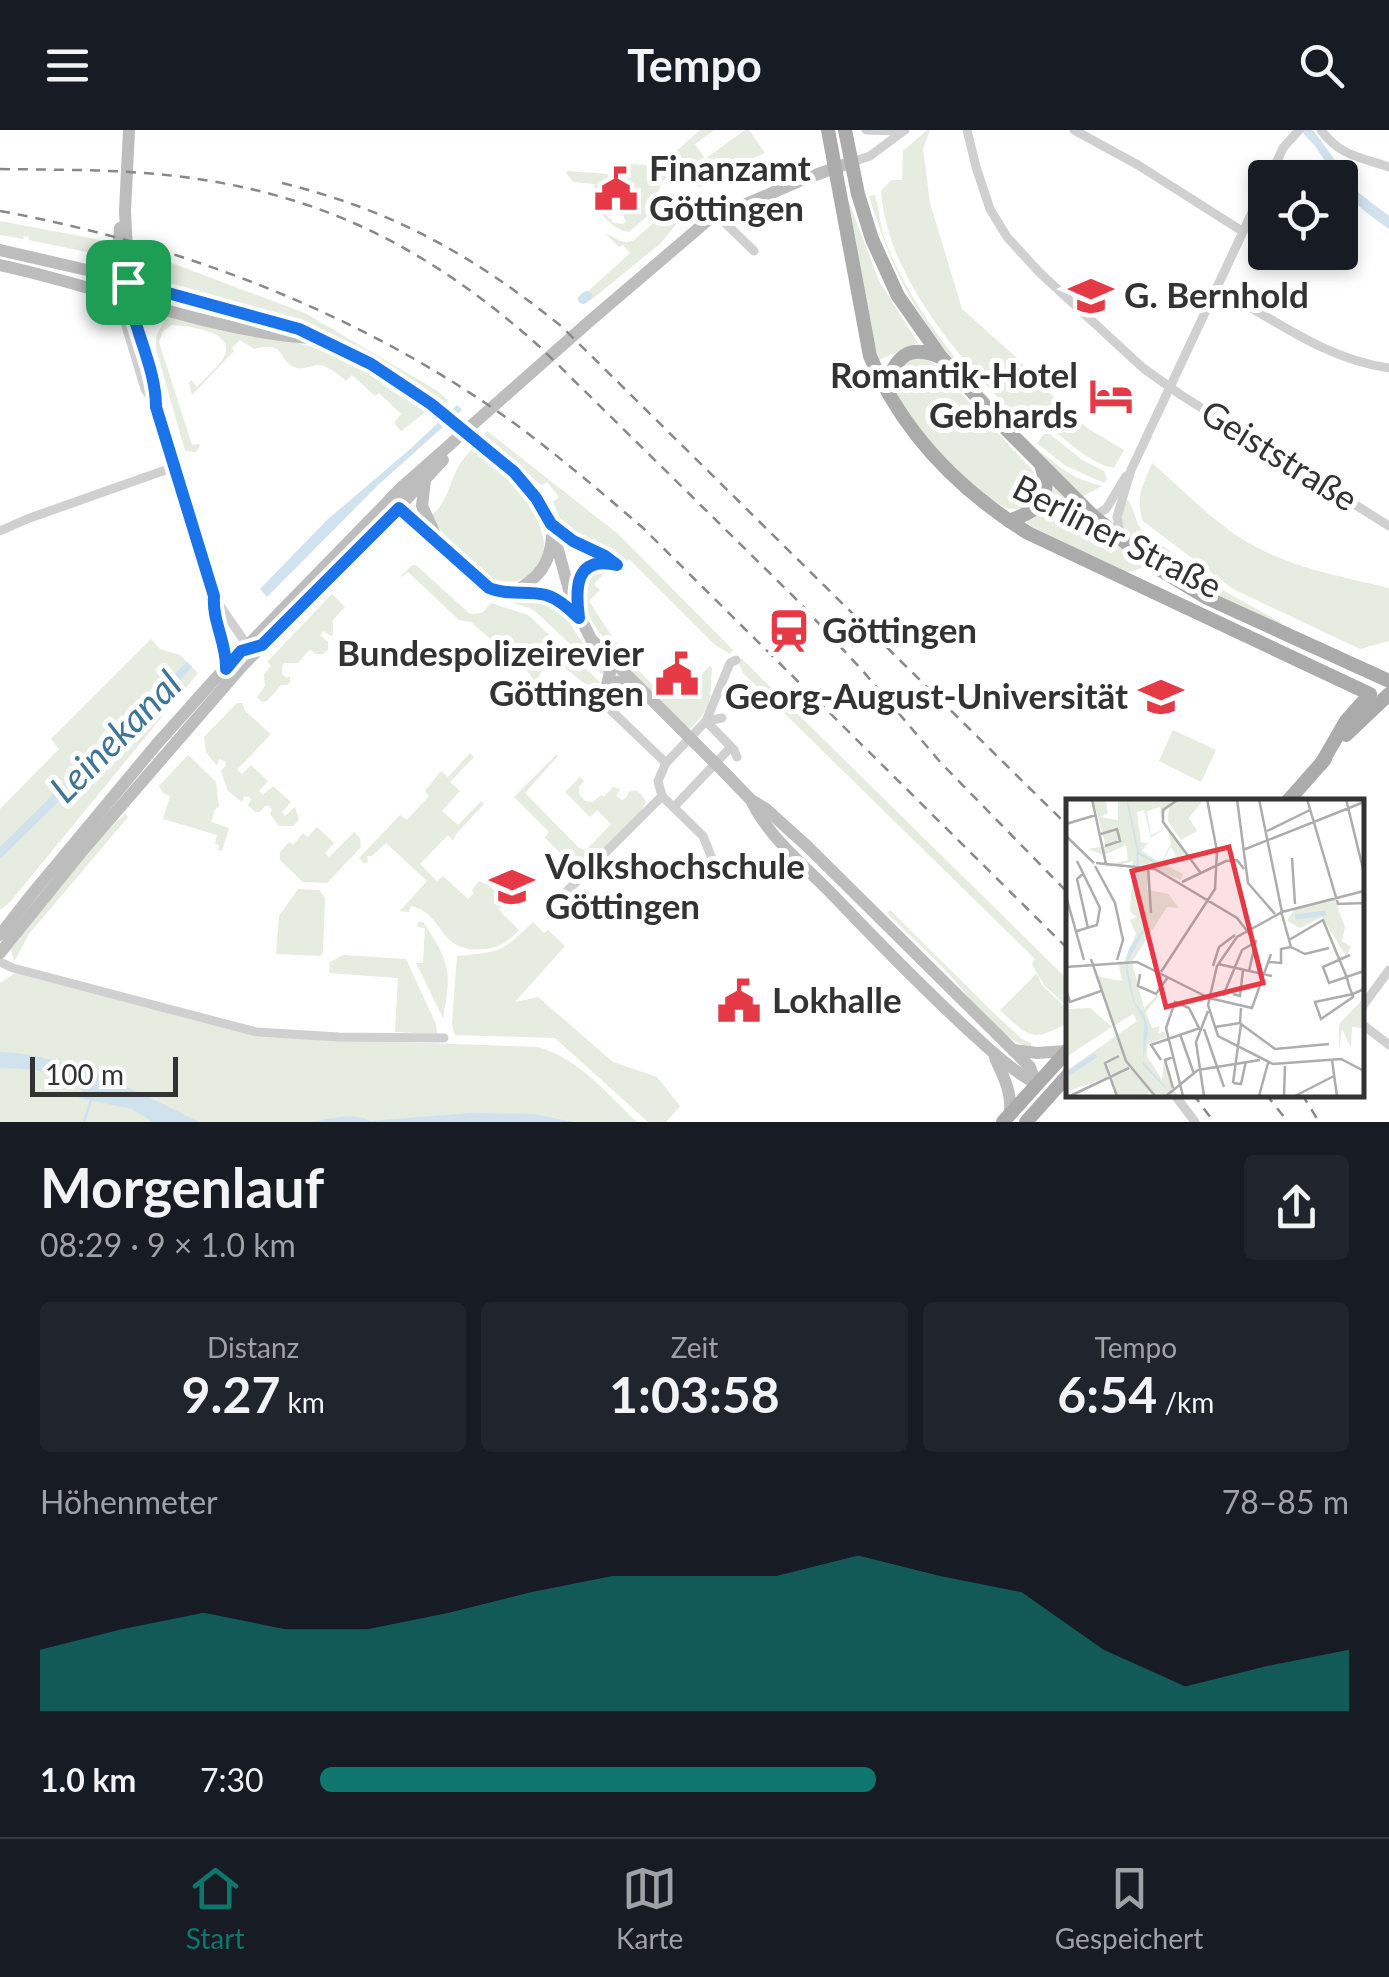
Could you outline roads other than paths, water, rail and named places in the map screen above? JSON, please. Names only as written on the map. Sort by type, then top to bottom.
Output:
[{"type":"main road","points":[[123,298],[129,130]]},
{"type":"main road","name":"Berliner Straße","points":[[828,130],[870,356],[904,419],[939,462],[962,485],[1028,533],[1383,697]]},
{"type":"main road","name":"Berliner Straße","points":[[845,130],[860,201],[898,296],[940,357],[1004,428],[1093,516],[1157,568],[1206,598],[1389,681]]},
{"type":"main road","points":[[678,245],[714,212],[852,159]]},
{"type":"main road","points":[[0,953],[248,651],[473,424],[707,221],[834,165]]},
{"type":"main road","points":[[0,250],[299,329],[371,364],[431,404],[501,460],[528,488],[551,524],[579,618],[606,656],[751,800],[807,846],[1030,1067],[1036,1084]]},
{"type":"main road","points":[[0,265],[247,330],[316,339]]},
{"type":"main road","points":[[885,388],[900,357],[918,351],[940,357]]},
{"type":"main road","points":[[394,503],[425,479],[473,424]]},
{"type":"main road","points":[[1009,521],[1033,511],[1045,498],[1040,463]]},
{"type":"main road","points":[[425,479],[422,506],[443,547]]},
{"type":"main road","points":[[394,503],[484,585],[498,592],[548,596],[579,618]]},
{"type":"main road","points":[[511,593],[534,580],[545,568],[551,524]]},
{"type":"main road","points":[[551,524],[617,565],[594,564],[581,574],[576,590],[579,618]]},
{"type":"main road","points":[[0,935],[143,760],[226,669],[248,651]]},
{"type":"main road","points":[[606,656],[610,670],[607,684],[621,681],[637,686]]},
{"type":"main road","points":[[1290,799],[1383,697],[1389,681]]},
{"type":"main road","points":[[751,800],[773,835],[936,1000],[992,1052],[1050,1096]]},
{"type":"main road","points":[[849,912],[862,901]]},
{"type":"main road","points":[[1012,1050],[1066,1050]]},
{"type":"main road","points":[[992,1052],[1011,1100],[1006,1118]]},
{"type":"main road","points":[[1006,1118],[1066,1052]]},
{"type":"main road","points":[[1026,1122],[1066,1077]]},
{"type":"street","points":[[866,130],[901,130]]},
{"type":"street","points":[[852,159],[901,130]]},
{"type":"street","name":"Geiststraße","points":[[967,130],[990,209],[1007,238],[1039,272],[1169,387],[1389,526]]},
{"type":"street","points":[[1074,130],[1138,165],[1242,232]]},
{"type":"street","points":[[1277,160],[1298,130]]},
{"type":"street","points":[[1320,130],[1339,150],[1389,167]]},
{"type":"street","points":[[718,216],[754,251]]},
{"type":"street","points":[[1122,540],[1117,516],[1131,470],[1248,220]]},
{"type":"street","points":[[1216,288],[1335,354],[1389,368]]},
{"type":"street","points":[[123,298],[156,386],[156,407],[214,596],[248,651]]},
{"type":"street","points":[[0,530],[174,467]]},
{"type":"street","points":[[1093,516],[1106,509],[1131,470]]},
{"type":"street","points":[[214,596],[226,669]]},
{"type":"street","points":[[222,641],[248,651]]},
{"type":"street","points":[[717,870],[703,836],[662,796],[658,781],[666,763],[706,721],[730,663],[736,660]]},
{"type":"street","points":[[607,684],[596,696],[666,763]]},
{"type":"street","points":[[706,721],[722,718]]},
{"type":"street","points":[[706,721],[738,758]]},
{"type":"street","points":[[674,807],[731,747]]},
{"type":"street","points":[[552,906],[662,796]]},
{"type":"street","points":[[601,858],[616,874]]},
{"type":"street","points":[[0,962],[256,1032],[444,1038]]},
{"type":"street","points":[[1364,1003],[1388,971]]},
{"type":"street","points":[[1364,1026],[1389,1045]]},
{"type":"street","points":[[1176,1097],[1196,1122]]},
{"type":"water","points":[[1300,130],[1313,130],[1335,160],[1324,160]]},
{"type":"water","points":[[1358,192],[1389,216],[1389,229],[1358,205]]},
{"type":"water","points":[[457,405],[462,410],[378,485],[267,597],[260,589],[328,519]]},
{"type":"water","points":[[187,662],[192,667],[165,697],[0,859],[0,847]]},
{"type":"water","points":[[0,1052],[78,1067],[199,1122],[153,1122],[132,1109],[79,1098],[81,1086],[63,1077],[0,1068]]},
{"type":"water","points":[[471,1113],[533,1114],[573,1122],[313,1122],[350,1117],[370,1121]]},
{"type":"waterway","name":"Leinekanal","points":[[583,299],[587,296]]},
{"type":"waterway","points":[[84,1122],[91,1100]]},
{"type":"railway","points":[[0,169],[175,176],[279,196],[371,231],[457,281],[540,347],[795,598],[941,763],[1066,891]]},
{"type":"railway","points":[[282,183],[360,207],[430,238],[496,278],[561,326],[1066,824]]},
{"type":"railway","points":[[0,211],[137,243],[271,290],[399,350],[518,426],[642,527],[1066,947]]},
{"type":"railway","points":[[1195,1097],[1214,1122]]},
{"type":"railway","points":[[1268,1097],[1288,1122]]},
{"type":"railway","points":[[1304,1097],[1319,1122]]},
{"type":"place","name":"Finanzamt Göttingen","points":[[616,189]]},
{"type":"place","name":"G. Bernhold","points":[[1091,296]]},
{"type":"place","name":"Romantik-Hotel Gebhards","points":[[1111,396]]},
{"type":"place","name":"Göttingen","points":[[789,631]]},
{"type":"place","name":"Bundespolizeirevier Göttingen","points":[[677,674]]},
{"type":"place","name":"Georg-August-Universität","points":[[1161,697]]},
{"type":"place","name":"Volkshochschule Göttingen","points":[[512,887]]},
{"type":"place","name":"Lokhalle","points":[[739,1001]]}]
